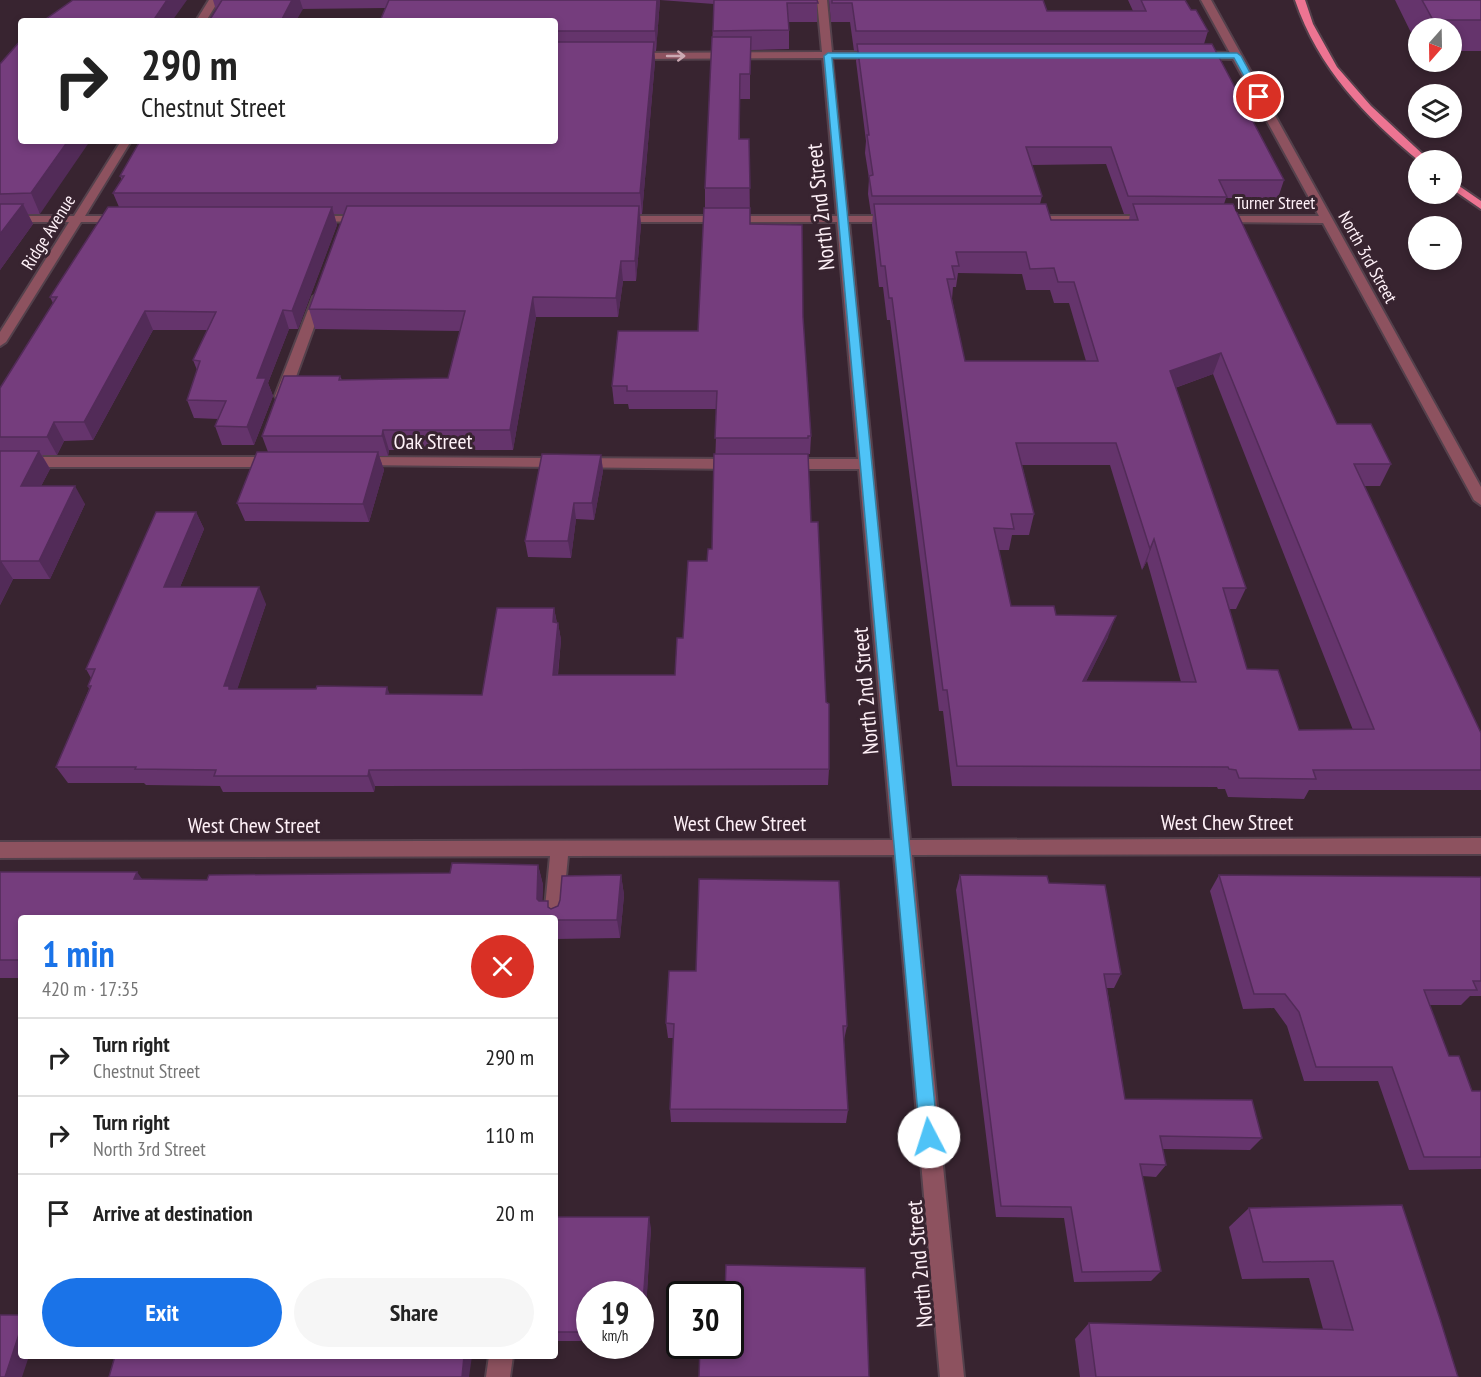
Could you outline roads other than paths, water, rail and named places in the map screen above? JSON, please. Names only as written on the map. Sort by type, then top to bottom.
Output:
[{"type":"main road","points":[[1300,0],[1313,34],[1343,80],[1362,104],[1413,150]]},
{"type":"main road","points":[[1462,192],[1481,206]]},
{"type":"street","points":[[203,18],[214,0]]},
{"type":"street","name":"North 2nd Street","points":[[822,0],[952,1377]]},
{"type":"street","name":"North 3rd Street","points":[[1206,0],[1481,500]]},
{"type":"street","points":[[623,56],[886,56]]},
{"type":"street","points":[[1190,56],[1237,56]]},
{"type":"street","name":"Ridge Avenue","points":[[0,342],[124,144]]},
{"type":"street","points":[[0,219],[133,219]]},
{"type":"street","points":[[299,219],[345,224],[381,219]]},
{"type":"street","points":[[610,219],[902,219]]},
{"type":"street","points":[[1019,219],[1169,219]]},
{"type":"street","name":"Turner Street","points":[[1202,219],[1327,220]]},
{"type":"street","points":[[277,409],[324,282]]},
{"type":"street","points":[[0,462],[259,456],[292,462]]},
{"type":"street","name":"Oak Street","points":[[350,462],[748,464]]},
{"type":"street","points":[[772,464],[867,464]]},
{"type":"street","name":"West Chew Street","points":[[0,850],[1481,846]]},
{"type":"street","points":[[553,915],[560,848]]},
{"type":"street","points":[[498,1377],[501,1359]]}]
